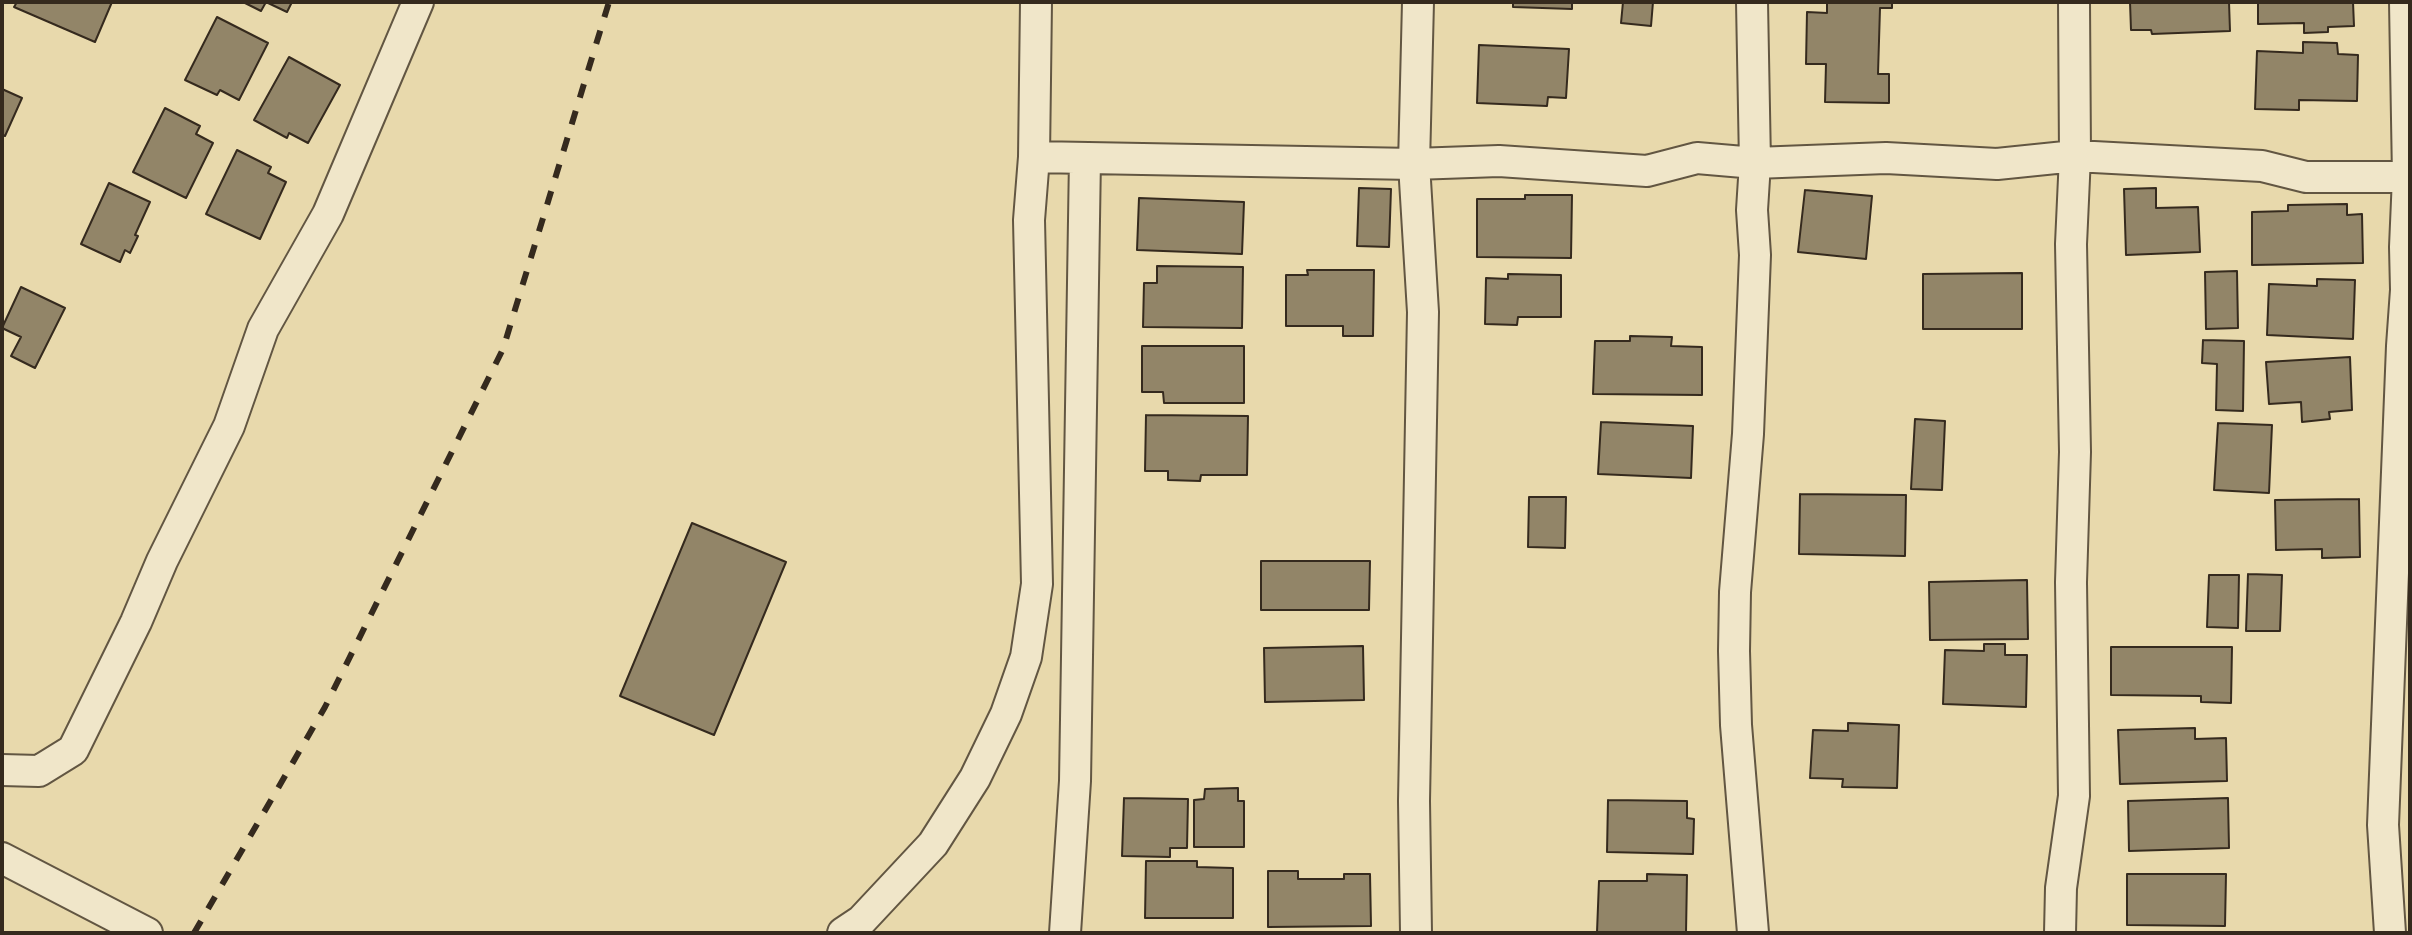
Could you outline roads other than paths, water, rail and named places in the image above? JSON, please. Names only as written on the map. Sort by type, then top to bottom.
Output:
[{"type":"street","points":[[2,770],[39,771],[73,750],[229,426],[263,329],[328,214],[418,2]]},
{"type":"street","points":[[843,933],[861,921],[933,844],[975,778],[1006,714],[1026,657],[1037,584],[1029,220],[1034,157],[1036,2]]},
{"type":"street","points":[[1416,933],[1414,801],[1423,312],[1414,164],[1418,2]]},
{"type":"street","points":[[1752,2],[1755,163],[1752,210],[1755,255],[1748,434],[1735,592],[1734,651],[1736,725],[1753,933]]},
{"type":"street","points":[[2060,933],[2061,888],[2074,796],[2071,582],[2075,452],[2071,244],[2075,156],[2074,2]]},
{"type":"street","points":[[2390,933],[2383,825],[2406,290],[2409,177],[2405,2]]},
{"type":"street","points":[[1034,157],[1414,164],[1499,161],[1647,171],[1697,158],[1755,163],[1886,158],[1997,164],[2075,156],[2262,166],[2306,177],[2409,177]]},
{"type":"street","points":[[1065,933],[1075,781],[1085,158]]},
{"type":"street","points":[[2,858],[147,933]]},
{"type":"railway","points":[[194,933],[325,707],[503,349],[609,2]]}]
